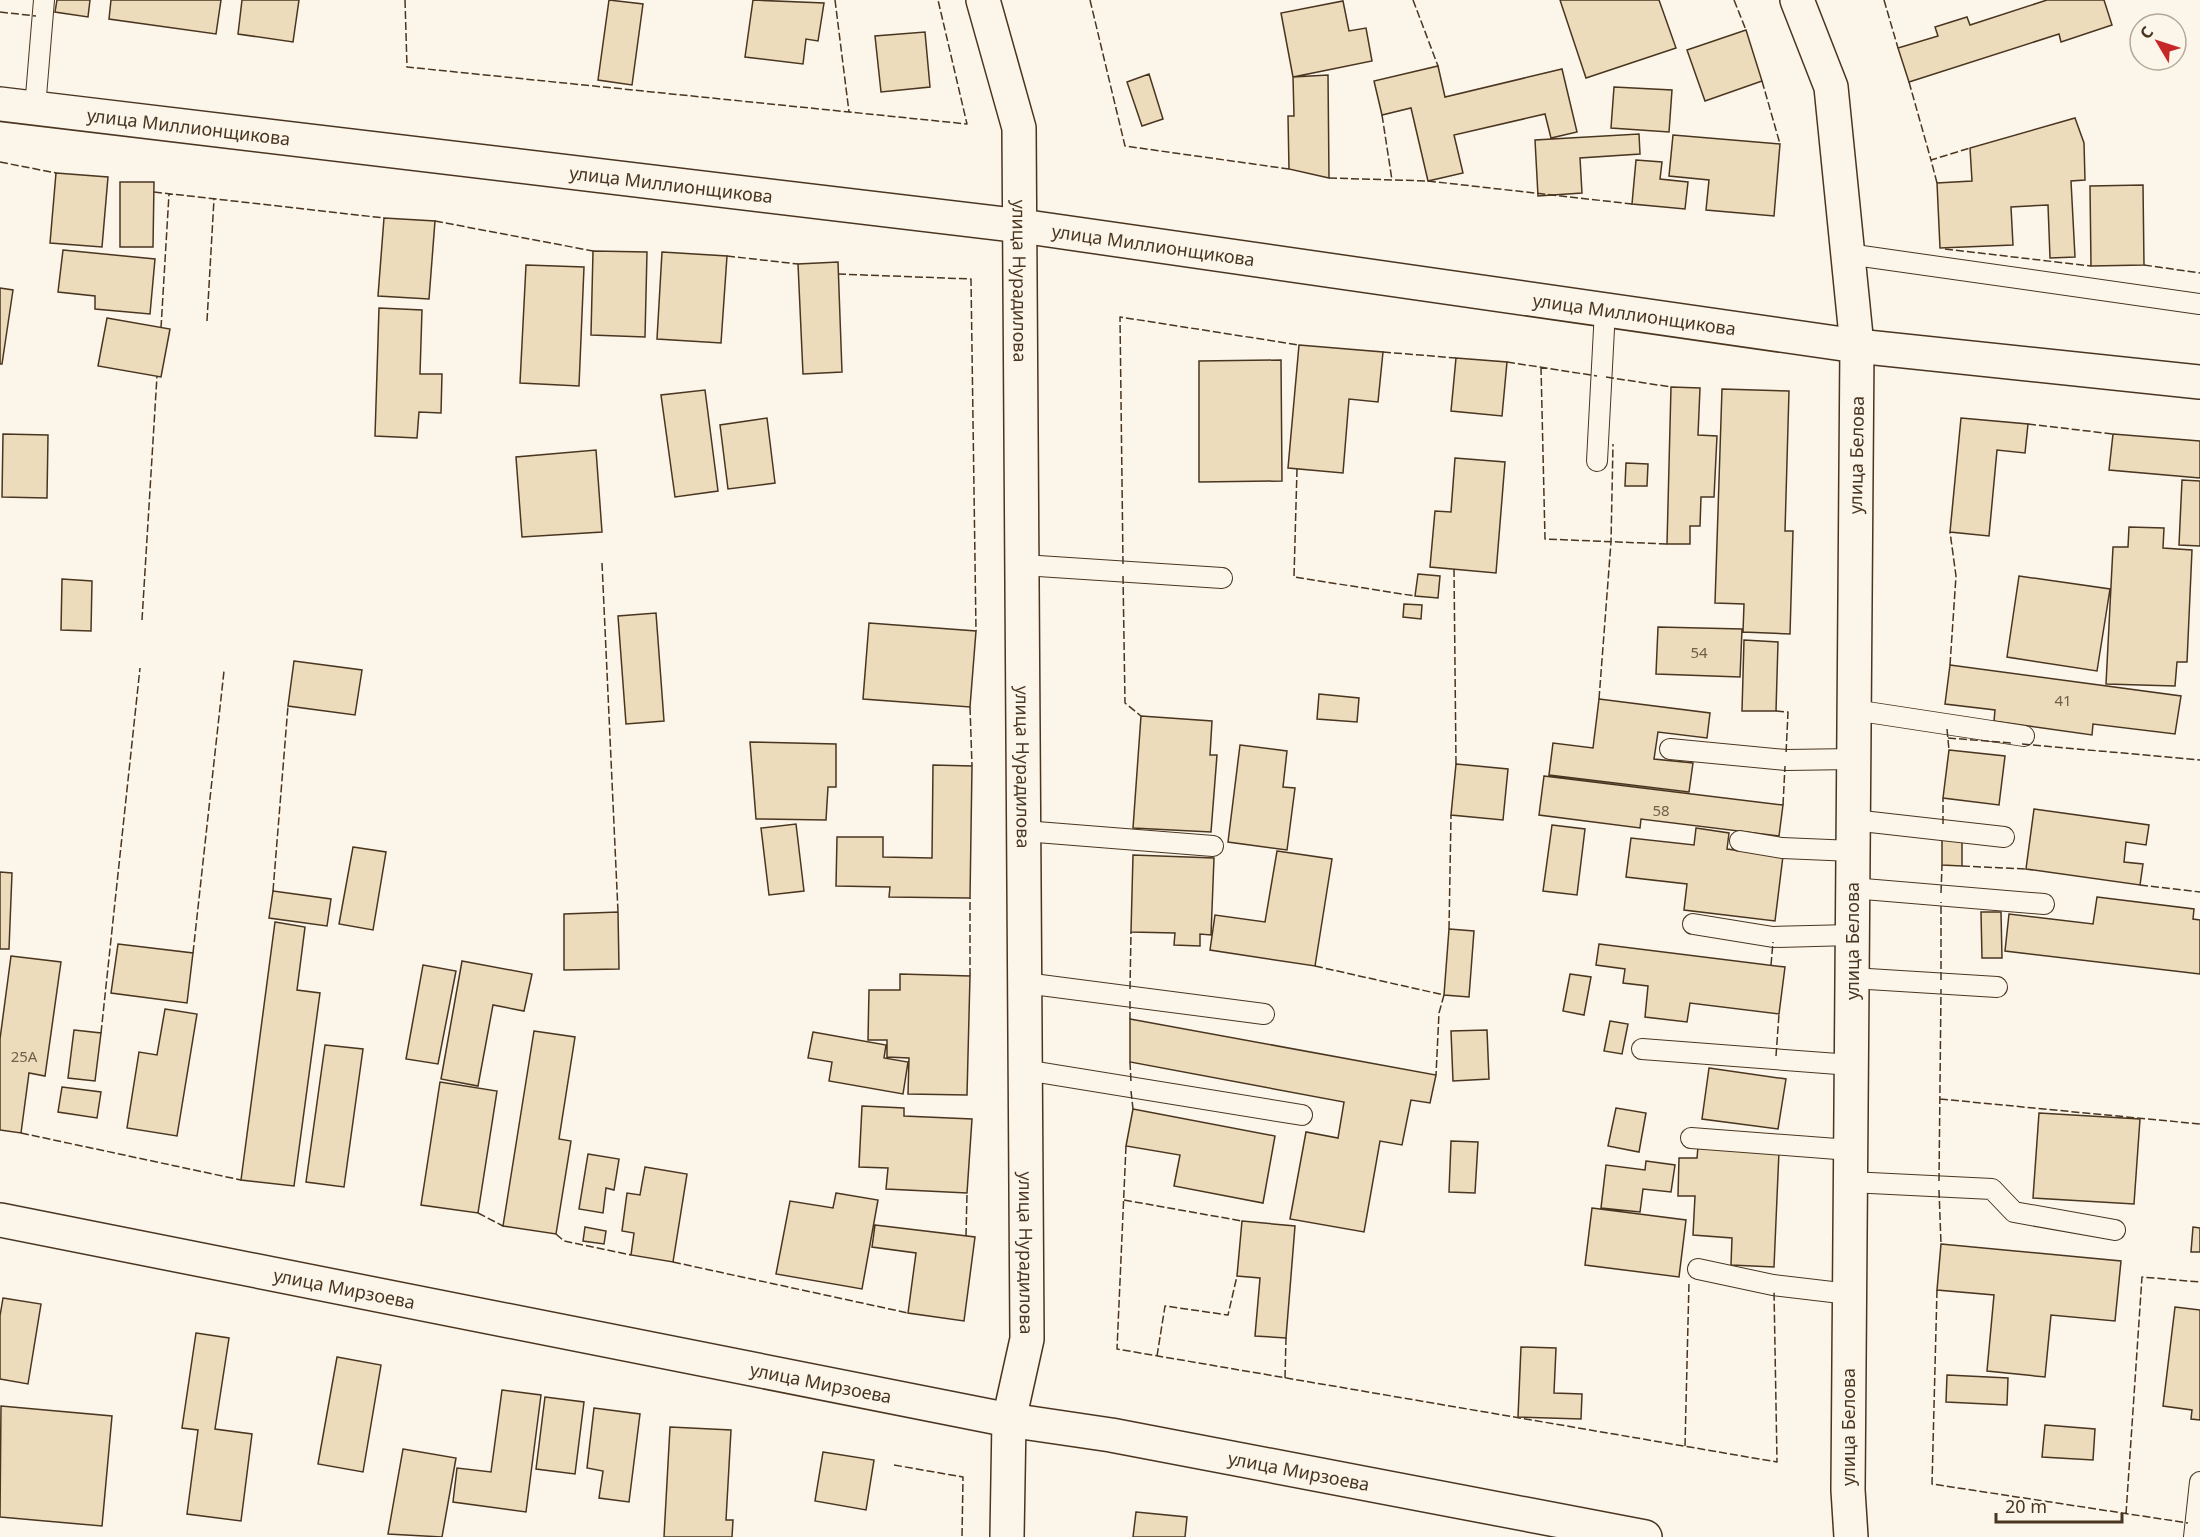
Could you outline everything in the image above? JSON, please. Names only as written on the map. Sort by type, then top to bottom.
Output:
[{"type":"street","name":"улица Нурадилова","points":[[983,0],[1019,128],[1027,1339],[1009,1419],[1007,1537]]},
{"type":"street","name":"улица Белова","points":[[1797,0],[1831,87],[1857,346],[1848,1490],[1851,1537]]},
{"type":"street","name":"улица Миллионщикова","points":[[0,104],[1020,226],[1857,346],[2200,382]]},
{"type":"street","name":"улица Мирзоева","points":[[0,1220],[1009,1419],[1111,1435],[1645,1537]]},
{"type":"lane","points":[[35,108],[44,0]]},
{"type":"lane","points":[[1848,254],[2200,304]]},
{"type":"lane","points":[[1597,461],[1605,310]]},
{"type":"lane","points":[[1023,565],[1222,578]]},
{"type":"lane","points":[[1854,710],[2025,736]]},
{"type":"lane","points":[[1670,749],[1786,760],[1853,759]]},
{"type":"lane","points":[[1024,831],[1214,846]]},
{"type":"lane","points":[[1740,841],[1782,848],[1853,835],[2004,837]]},
{"type":"lane","points":[[1852,888],[2044,904]]},
{"type":"lane","points":[[1693,924],[1773,937],[1852,936]]},
{"type":"lane","points":[[1852,978],[1997,987]]},
{"type":"lane","points":[[1025,983],[1264,1014]]},
{"type":"lane","points":[[1642,1049],[1775,1061],[1851,1065]]},
{"type":"lane","points":[[1025,1070],[1302,1115]]},
{"type":"lane","points":[[1691,1138],[1992,1189],[2014,1212],[2115,1230]]},
{"type":"lane","points":[[1698,1269],[1773,1285],[1849,1294]]},
{"type":"lane","points":[[2194,1537],[2200,1482]]},
{"type":"building","points":[[57,0],[90,0],[88,17],[55,12]]},
{"type":"building","points":[[111,0],[221,0],[216,34],[109,19]]},
{"type":"building","points":[[242,0],[299,0],[293,42],[238,34]]},
{"type":"building","points":[[609,0],[643,4],[632,85],[598,80]]},
{"type":"building","points":[[753,0],[824,3],[818,41],[806,39],[803,64],[745,57]]},
{"type":"building","points":[[1560,0],[1659,0],[1676,48],[1586,78]]},
{"type":"building","points":[[2047,0],[2104,0],[2112,25],[2061,42],[2059,34],[1909,82],[1898,48],[1938,36],[1935,27],[1967,17],[1970,25]]},
{"type":"building","points":[[1343,1],[1349,31],[1366,28],[1372,61],[1293,77],[1281,13]]},
{"type":"building","points":[[1746,30],[1762,81],[1705,101],[1687,50]]},
{"type":"building","points":[[925,32],[930,87],[881,92],[875,36]]},
{"type":"building","points":[[1438,66],[1445,97],[1562,69],[1577,132],[1551,138],[1545,114],[1454,135],[1463,173],[1428,181],[1411,108],[1382,115],[1374,81]]},
{"type":"building","points":[[1149,74],[1163,119],[1142,126],[1127,82]]},
{"type":"building","points":[[1328,75],[1329,178],[1289,169],[1288,116],[1294,116],[1293,77]]},
{"type":"building","points":[[1614,87],[1672,90],[1669,132],[1611,128]]},
{"type":"building","points":[[2075,118],[2084,143],[2085,180],[2071,181],[2075,257],[2050,258],[2048,205],[2011,207],[2013,245],[1940,248],[1937,183],[1972,181],[1970,148]]},
{"type":"building","points":[[1639,134],[1640,154],[1580,158],[1582,193],[1538,196],[1535,140]]},
{"type":"building","points":[[1673,135],[1780,144],[1774,216],[1706,210],[1709,180],[1669,176]]},
{"type":"building","points":[[1636,160],[1662,162],[1660,179],[1688,182],[1685,209],[1632,204]]},
{"type":"building","points":[[56,173],[108,177],[102,247],[50,243]]},
{"type":"building","points":[[120,182],[154,182],[153,247],[120,247]]},
{"type":"building","points":[[2143,185],[2144,265],[2091,266],[2090,186]]},
{"type":"building","points":[[384,218],[435,221],[429,299],[378,296]]},
{"type":"building","points":[[63,250],[155,259],[150,314],[95,309],[95,296],[58,292]]},
{"type":"building","points":[[593,251],[647,252],[645,337],[591,335]]},
{"type":"building","points":[[662,252],[727,256],[721,343],[657,339]]},
{"type":"building","points":[[838,262],[842,372],[803,374],[798,264]]},
{"type":"building","points":[[526,265],[584,267],[579,386],[520,383]]},
{"type":"building","points":[[0,288],[13,290],[2,364],[0,364]]},
{"type":"building","points":[[379,308],[422,310],[420,374],[442,374],[441,413],[419,412],[417,438],[375,436]]},
{"type":"building","points":[[107,318],[170,329],[161,377],[98,366]]},
{"type":"building","points":[[1299,345],[1383,352],[1378,402],[1349,399],[1343,473],[1288,468]]},
{"type":"building","points":[[1456,358],[1507,362],[1502,416],[1451,411]]},
{"type":"building","points":[[1281,360],[1282,481],[1199,482],[1199,361]]},
{"type":"building","points":[[1671,387],[1700,388],[1698,435],[1717,436],[1714,497],[1701,497],[1700,526],[1690,526],[1690,544],[1667,544]]},
{"type":"building","points":[[1722,389],[1789,391],[1785,531],[1793,531],[1790,634],[1743,632],[1744,604],[1715,603]]},
{"type":"building","points":[[705,390],[718,491],[675,497],[661,395]]},
{"type":"building","points":[[767,418],[775,483],[728,489],[720,425]]},
{"type":"building","points":[[1961,418],[2028,424],[2025,453],[1997,450],[1989,536],[1950,532]]},
{"type":"building","points":[[3,434],[48,435],[47,498],[2,497]]},
{"type":"building","points":[[2113,434],[2200,441],[2200,478],[2109,470]]},
{"type":"building","points":[[596,450],[602,532],[522,537],[516,457]]},
{"type":"building","points":[[1455,458],[1505,462],[1496,573],[1430,567],[1435,511],[1451,512]]},
{"type":"building","points":[[1626,463],[1648,464],[1647,486],[1625,486]]},
{"type":"building","points":[[2182,480],[2200,481],[2200,546],[2179,545]]},
{"type":"building","points":[[2129,527],[2164,528],[2163,548],[2192,550],[2187,662],[2177,662],[2175,686],[2106,684],[2113,547],[2128,547]]},
{"type":"building","points":[[1418,574],[1440,576],[1438,598],[1415,596]]},
{"type":"building","points":[[2019,576],[2110,589],[2097,671],[2007,657]]},
{"type":"building","points":[[62,579],[92,581],[91,631],[61,630]]},
{"type":"building","points":[[1404,604],[1422,605],[1421,619],[1403,617]]},
{"type":"building","points":[[656,613],[664,721],[626,724],[618,616]]},
{"type":"building","points":[[869,623],[976,631],[970,707],[863,699]]},
{"type":"building","points":[[1658,627],[1742,629],[1740,677],[1656,674]]},
{"type":"building","points":[[1744,640],[1778,642],[1776,711],[1742,711]]},
{"type":"building","points":[[294,661],[362,670],[355,715],[288,706]]},
{"type":"building","points":[[1950,665],[2181,696],[2175,734],[2093,724],[2092,735],[1994,721],[1995,710],[1945,704]]},
{"type":"building","points":[[1319,694],[1359,698],[1357,722],[1317,719]]},
{"type":"building","points":[[1599,699],[1710,713],[1707,738],[1658,732],[1654,759],[1693,763],[1689,792],[1549,775],[1553,743],[1593,748]]},
{"type":"building","points":[[1141,716],[1212,721],[1210,755],[1217,755],[1211,832],[1133,828]]},
{"type":"building","points":[[750,742],[836,744],[836,787],[828,787],[826,820],[756,819]]},
{"type":"building","points":[[1240,745],[1287,751],[1283,787],[1295,788],[1287,850],[1228,842]]},
{"type":"building","points":[[1949,750],[2005,756],[1999,805],[1943,798]]},
{"type":"building","points":[[1456,764],[1508,769],[1503,820],[1451,815]]},
{"type":"building","points":[[933,765],[972,766],[970,898],[889,897],[890,887],[836,886],[837,837],[883,837],[883,857],[932,858]]},
{"type":"building","points":[[1544,776],[1783,805],[1779,836],[1641,819],[1640,828],[1539,815]]},
{"type":"building","points":[[2034,809],[2149,825],[2146,845],[2126,842],[2124,862],[2143,864],[2140,885],[2026,869]]},
{"type":"building","points":[[796,824],[804,891],[769,895],[761,828]]},
{"type":"building","points":[[1552,825],[1585,829],[1577,895],[1543,891]]},
{"type":"building","points":[[1696,828],[1729,833],[1727,849],[1783,856],[1775,921],[1684,910],[1687,884],[1626,877],[1631,838],[1694,845]]},
{"type":"building","points":[[1942,839],[1962,840],[1962,866],[1942,865]]},
{"type":"building","points":[[353,847],[386,852],[373,930],[339,924]]},
{"type":"building","points":[[1277,851],[1332,859],[1315,966],[1210,950],[1215,915],[1265,922]]},
{"type":"building","points":[[1133,855],[1214,858],[1211,935],[1200,934],[1200,946],[1174,945],[1175,933],[1131,932]]},
{"type":"building","points":[[0,872],[12,873],[9,949],[0,949]]},
{"type":"building","points":[[273,891],[331,899],[327,926],[269,918]]},
{"type":"building","points":[[2097,897],[2194,909],[2193,919],[2200,920],[2200,974],[2005,951],[2009,914],[2093,924]]},
{"type":"building","points":[[618,912],[619,969],[564,970],[564,914]]},
{"type":"building","points":[[1981,912],[2001,912],[2002,958],[1982,958]]},
{"type":"building","points":[[275,922],[305,927],[297,990],[320,993],[294,1186],[241,1180]]},
{"type":"building","points":[[1449,929],[1474,931],[1469,997],[1444,995]]},
{"type":"building","points":[[118,944],[193,953],[187,1003],[111,993]]},
{"type":"building","points":[[1599,944],[1785,967],[1779,1014],[1690,1003],[1687,1022],[1645,1017],[1648,986],[1623,983],[1625,969],[1596,965]]},
{"type":"building","points":[[11,956],[61,962],[45,1076],[29,1073],[21,1133],[0,1130],[0,1039]]},
{"type":"building","points":[[462,961],[532,974],[524,1011],[493,1005],[478,1086],[441,1079]]},
{"type":"building","points":[[423,965],[456,971],[438,1064],[406,1059]]},
{"type":"building","points":[[900,974],[970,976],[967,1095],[908,1094],[909,1058],[887,1057],[887,1040],[868,1040],[869,990],[900,990]]},
{"type":"building","points":[[1570,974],[1591,977],[1584,1015],[1563,1011]]},
{"type":"building","points":[[165,1009],[197,1014],[177,1136],[127,1128],[139,1052],[157,1055]]},
{"type":"building","points":[[1130,1019],[1436,1075],[1430,1103],[1411,1100],[1402,1145],[1380,1141],[1364,1232],[1290,1219],[1306,1132],[1338,1138],[1344,1102],[1130,1062]]},
{"type":"building","points":[[1610,1021],[1628,1024],[1622,1054],[1604,1051]]},
{"type":"building","points":[[74,1030],[101,1033],[95,1081],[68,1078]]},
{"type":"building","points":[[1487,1030],[1489,1079],[1453,1081],[1451,1031]]},
{"type":"building","points":[[534,1031],[575,1037],[559,1139],[571,1141],[556,1234],[503,1226]]},
{"type":"building","points":[[813,1032],[886,1045],[884,1058],[908,1062],[903,1094],[829,1081],[832,1062],[808,1058]]},
{"type":"building","points":[[325,1045],[363,1049],[344,1187],[306,1182]]},
{"type":"building","points":[[1709,1068],[1786,1079],[1778,1129],[1702,1119]]},
{"type":"building","points":[[440,1082],[497,1091],[478,1213],[421,1205]]},
{"type":"building","points":[[62,1087],[101,1092],[97,1118],[58,1112]]},
{"type":"building","points":[[862,1106],[904,1108],[904,1116],[972,1119],[967,1193],[886,1189],[888,1168],[859,1167]]},
{"type":"building","points":[[1616,1108],[1646,1113],[1639,1152],[1608,1146]]},
{"type":"building","points":[[1133,1109],[1275,1136],[1263,1203],[1174,1186],[1180,1155],[1126,1146]]},
{"type":"building","points":[[2039,1113],[2140,1119],[2134,1204],[2033,1198]]},
{"type":"building","points":[[1451,1141],[1478,1142],[1475,1193],[1449,1192]]},
{"type":"building","points":[[1698,1147],[1779,1151],[1774,1267],[1731,1265],[1732,1238],[1693,1235],[1695,1196],[1678,1196],[1679,1158],[1697,1158]]},
{"type":"building","points":[[588,1154],[619,1159],[614,1190],[606,1188],[603,1213],[579,1209]]},
{"type":"building","points":[[1646,1161],[1675,1165],[1671,1192],[1643,1189],[1640,1212],[1601,1208],[1606,1165],[1645,1170]]},
{"type":"building","points":[[645,1167],[687,1174],[673,1262],[631,1255],[634,1233],[622,1231],[627,1193],[640,1195]]},
{"type":"building","points":[[836,1193],[878,1200],[862,1289],[776,1274],[790,1201],[833,1208]]},
{"type":"building","points":[[1592,1208],[1686,1220],[1679,1277],[1585,1265]]},
{"type":"building","points":[[1242,1221],[1295,1226],[1286,1338],[1255,1336],[1260,1278],[1237,1276]]},
{"type":"building","points":[[875,1225],[975,1237],[964,1321],[908,1313],[916,1253],[872,1247]]},
{"type":"building","points":[[585,1227],[606,1231],[604,1244],[583,1241]]},
{"type":"building","points":[[2193,1227],[2200,1228],[2200,1252],[2191,1252]]},
{"type":"building","points":[[1941,1244],[2121,1261],[2115,1321],[2051,1315],[2045,1377],[1987,1371],[1994,1295],[1937,1290]]},
{"type":"building","points":[[3,1298],[41,1304],[28,1384],[0,1379],[0,1316]]},
{"type":"building","points":[[2175,1307],[2200,1310],[2200,1420],[2191,1419],[2192,1410],[2163,1406]]},
{"type":"building","points":[[196,1333],[229,1338],[215,1429],[252,1434],[241,1521],[187,1514],[198,1430],[182,1428]]},
{"type":"building","points":[[1521,1347],[1556,1348],[1554,1393],[1582,1394],[1581,1419],[1518,1417]]},
{"type":"building","points":[[337,1357],[381,1365],[363,1472],[318,1464]]},
{"type":"building","points":[[1947,1375],[2008,1378],[2007,1405],[1946,1402]]},
{"type":"building","points":[[502,1390],[541,1395],[526,1512],[453,1502],[457,1468],[491,1472]]},
{"type":"building","points":[[545,1397],[584,1402],[575,1474],[536,1469]]},
{"type":"building","points":[[1,1406],[112,1416],[102,1526],[0,1517]]},
{"type":"building","points":[[594,1408],[640,1414],[629,1502],[599,1498],[603,1471],[587,1468]]},
{"type":"building","points":[[2045,1425],[2095,1429],[2093,1460],[2042,1457]]},
{"type":"building","points":[[670,1427],[731,1430],[726,1520],[733,1520],[732,1537],[664,1537]]},
{"type":"building","points":[[403,1449],[456,1458],[442,1537],[388,1534]]},
{"type":"building","points":[[823,1452],[874,1460],[866,1510],[815,1501]]},
{"type":"building","points":[[1136,1512],[1187,1517],[1185,1537],[1133,1537]]},
{"type":"fence","points":[[405,0],[407,67],[967,124],[938,0]]},
{"type":"fence","points":[[835,0],[849,112]]},
{"type":"fence","points":[[1090,0],[1125,146],[1289,169]]},
{"type":"fence","points":[[1413,0],[1438,66]]},
{"type":"fence","points":[[1734,0],[1746,30]]},
{"type":"fence","points":[[1884,0],[1898,48]]},
{"type":"fence","points":[[0,12],[36,16]]},
{"type":"fence","points":[[1762,81],[1780,144]]},
{"type":"fence","points":[[1909,82],[1931,160]]},
{"type":"fence","points":[[1382,115],[1392,180]]},
{"type":"fence","points":[[1937,183],[1931,160],[1970,148]]},
{"type":"fence","points":[[0,162],[56,173]]},
{"type":"fence","points":[[1329,178],[1428,181],[1632,204]]},
{"type":"fence","points":[[154,192],[384,218]]},
{"type":"fence","points":[[161,328],[169,194]]},
{"type":"fence","points":[[207,321],[214,199]]},
{"type":"fence","points":[[435,221],[593,251]]},
{"type":"fence","points":[[1945,249],[2091,266]]},
{"type":"fence","points":[[727,256],[798,264]]},
{"type":"fence","points":[[2144,265],[2200,273]]},
{"type":"fence","points":[[838,274],[971,279],[976,631]]},
{"type":"fence","points":[[1123,564],[1120,317],[1299,345]]},
{"type":"fence","points":[[1383,352],[1456,358]]},
{"type":"fence","points":[[1507,362],[1597,376]]},
{"type":"fence","points":[[1541,367],[1545,539],[1667,544]]},
{"type":"fence","points":[[142,620],[157,376]]},
{"type":"fence","points":[[1606,377],[1671,387]]},
{"type":"fence","points":[[2028,424],[2113,434]]},
{"type":"fence","points":[[1599,699],[1611,542],[1613,444]]},
{"type":"fence","points":[[1297,469],[1294,577],[1415,596]]},
{"type":"fence","points":[[1950,532],[1956,576],[1950,665]]},
{"type":"fence","points":[[602,563],[618,912]]},
{"type":"fence","points":[[1454,569],[1456,764]]},
{"type":"fence","points":[[1123,576],[1125,703],[1141,716]]},
{"type":"fence","points":[[101,1033],[140,668]]},
{"type":"fence","points":[[193,953],[224,671]]},
{"type":"fence","points":[[273,891],[288,706]]},
{"type":"fence","points":[[970,707],[972,766]]},
{"type":"fence","points":[[1776,711],[1788,712],[1786,754]]},
{"type":"fence","points":[[1947,729],[1949,750]]},
{"type":"fence","points":[[1948,738],[2011,743]]},
{"type":"fence","points":[[2022,744],[2200,760]]},
{"type":"fence","points":[[1783,805],[1785,766]]},
{"type":"fence","points":[[1943,798],[1943,824]]},
{"type":"fence","points":[[1449,929],[1451,815]]},
{"type":"fence","points":[[1941,893],[1942,865]]},
{"type":"fence","points":[[1962,866],[2026,869]]},
{"type":"fence","points":[[2140,885],[2200,892]]},
{"type":"fence","points":[[970,898],[970,976]]},
{"type":"fence","points":[[1941,902],[1941,980]]},
{"type":"fence","points":[[1130,989],[1131,932]]},
{"type":"fence","points":[[1771,965],[1773,942]]},
{"type":"fence","points":[[1315,966],[1444,995],[1439,1013],[1436,1075]]},
{"type":"fence","points":[[1939,1181],[1941,989]]},
{"type":"fence","points":[[1130,1001],[1130,1019]]},
{"type":"fence","points":[[1776,1056],[1779,1014]]},
{"type":"fence","points":[[1130,1062],[1131,1082]]},
{"type":"fence","points":[[1131,1091],[1133,1109]]},
{"type":"fence","points":[[1940,1099],[2200,1124]]},
{"type":"fence","points":[[21,1133],[241,1180]]},
{"type":"fence","points":[[1126,1146],[1117,1349],[1777,1462],[1774,1291]]},
{"type":"fence","points":[[1939,1190],[1941,1244]]},
{"type":"fence","points":[[966,1236],[967,1193]]},
{"type":"fence","points":[[1124,1200],[1242,1221]]},
{"type":"fence","points":[[478,1213],[503,1226]]},
{"type":"fence","points":[[556,1234],[564,1241],[631,1255]]},
{"type":"fence","points":[[673,1262],[908,1313]]},
{"type":"fence","points":[[1157,1356],[1165,1306],[1228,1315],[1237,1276]]},
{"type":"fence","points":[[2126,1514],[2142,1277],[2200,1282]]},
{"type":"fence","points":[[1685,1446],[1689,1282]]},
{"type":"fence","points":[[1937,1290],[1932,1484],[2188,1523]]},
{"type":"fence","points":[[1285,1378],[1286,1338]]},
{"type":"fence","points":[[894,1465],[963,1477],[962,1537]]}]
